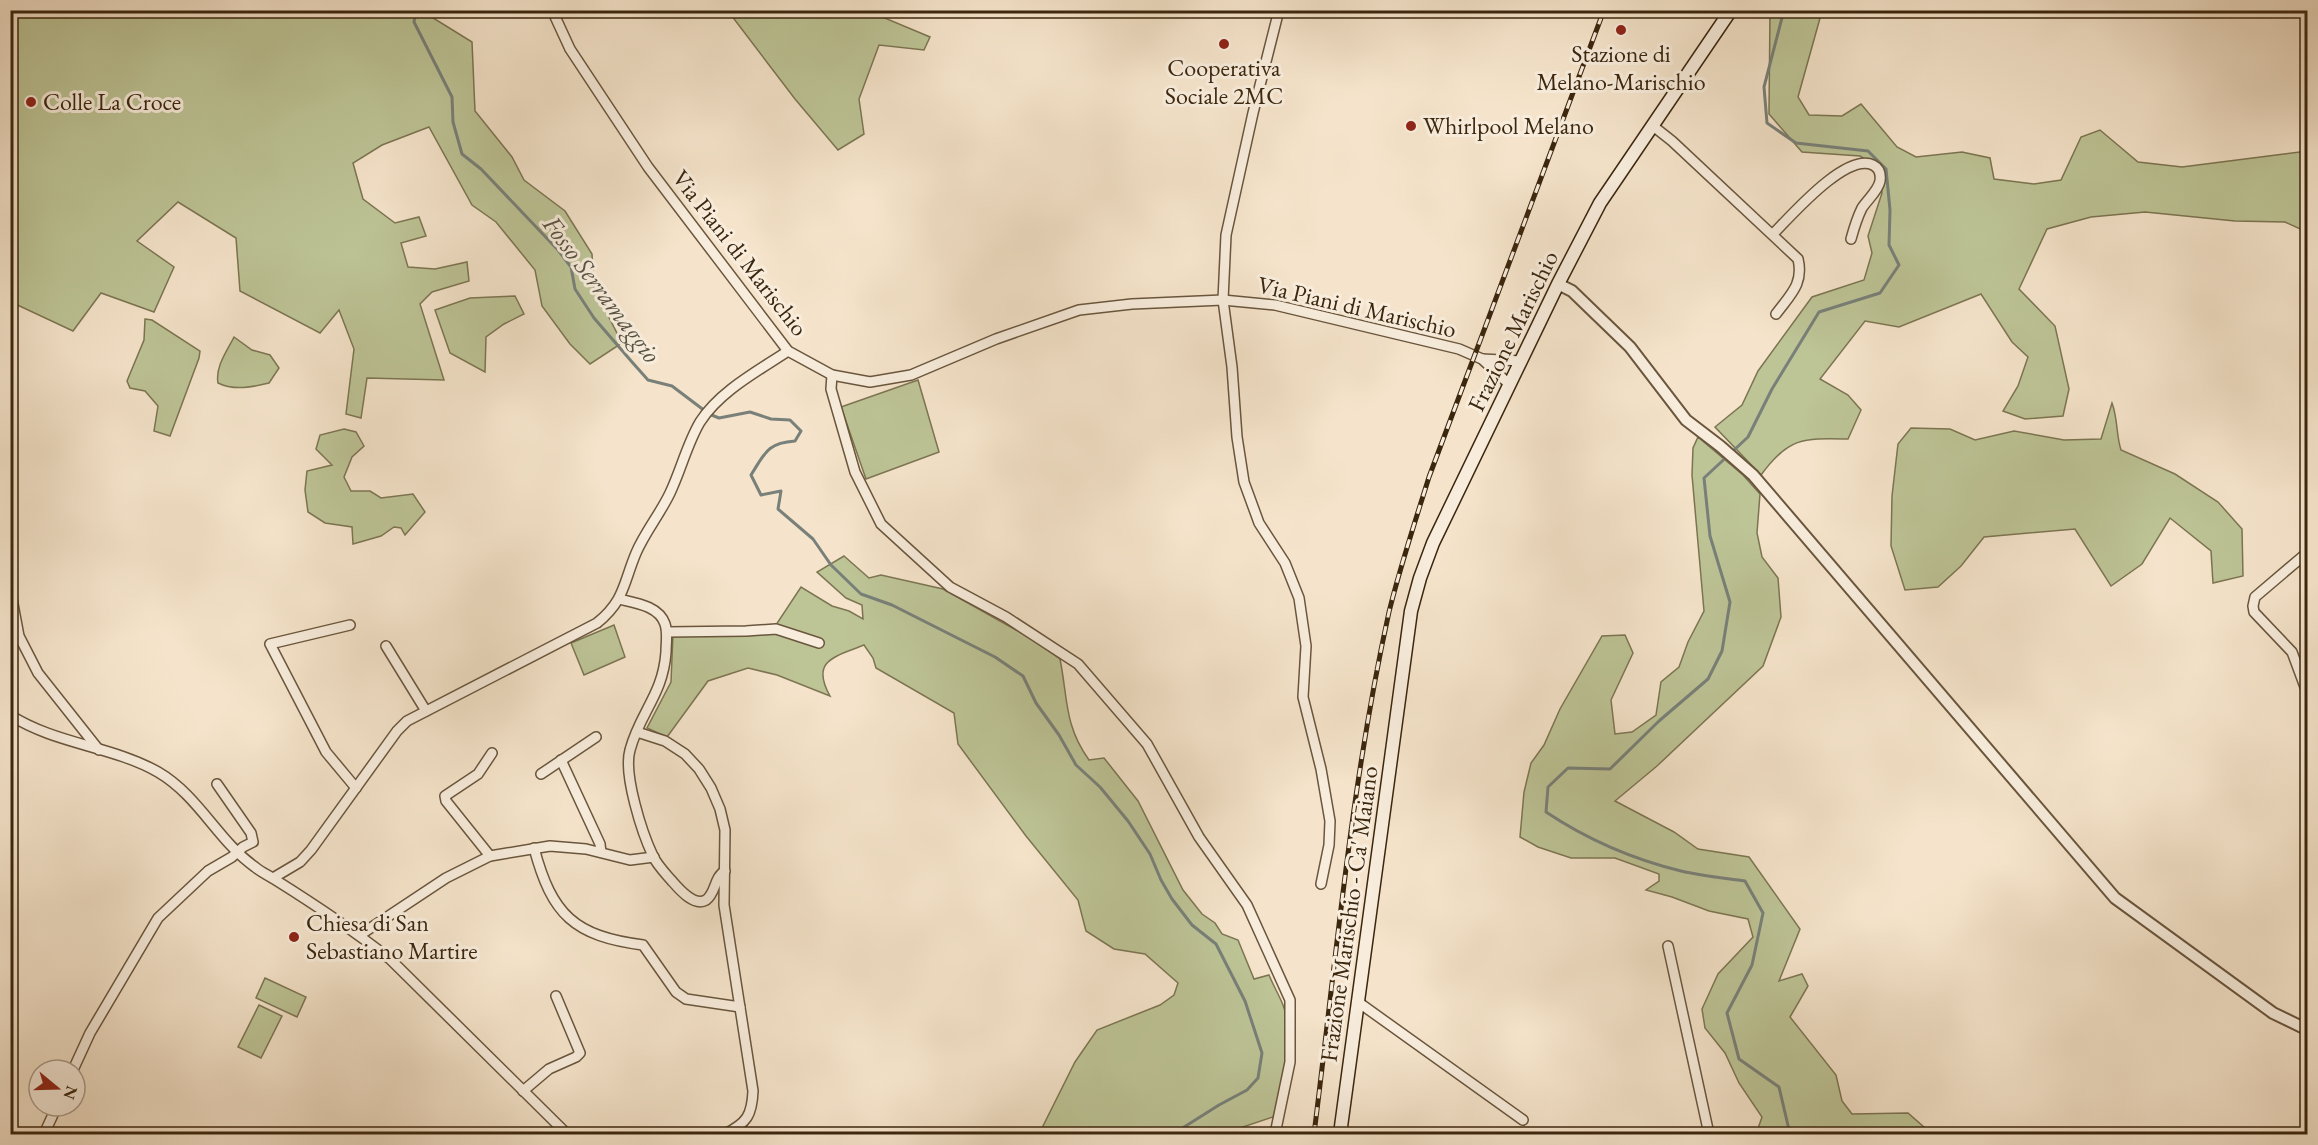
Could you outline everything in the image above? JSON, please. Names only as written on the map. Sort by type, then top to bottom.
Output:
[{"type":"main road","name":"Frazione Marischio","points":[[1400,699],[1411,611],[1433,543],[1558,284],[1600,203],[1731,10]]},
{"type":"main road","name":"Frazione Marischio - Ca' Maiano","points":[[1340,1134],[1400,699]]},
{"type":"street","name":"Via Piani di Marischio","points":[[552,10],[570,49],[648,167],[788,351],[832,375],[870,382],[911,375],[996,339],[1079,310],[1132,304],[1223,300],[1275,305],[1459,349],[1482,360]]},
{"type":"street","name":"Via Piani di Marischio","points":[[1279,10],[1252,113],[1226,235],[1223,300],[1244,482],[1259,523],[1285,563],[1299,598],[1306,646],[1304,697],[1321,769],[1330,821],[1329,845],[1322,884]]},
{"type":"street","points":[[1653,126],[1798,259],[1800,280],[1776,314]]},
{"type":"street","points":[[1773,234],[1818,189],[1835,176],[1864,163],[1871,164],[1877,167],[1880,181],[1863,207],[1851,239]]},
{"type":"street","points":[[1558,284],[1572,291],[1630,347],[1686,420],[1744,466],[2115,898],[2273,1013],[2307,1030]]},
{"type":"street","points":[[273,878],[300,862],[311,850],[397,730],[407,722],[597,622],[610,612],[620,599],[636,553],[667,500],[692,437],[701,421],[713,405],[732,389],[788,351]]},
{"type":"street","points":[[1482,360],[1522,361]]},
{"type":"street","points":[[1482,360],[1510,385]]},
{"type":"street","points":[[832,375],[831,389],[855,472],[881,524],[950,587],[1006,617],[1078,664],[1147,744],[1199,837],[1247,905],[1290,1000],[1290,1062],[1275,1134]]},
{"type":"street","points":[[2307,552],[2255,597],[2253,606],[2254,612],[2292,652],[2307,695]]},
{"type":"street","points":[[10,588],[19,636],[38,673],[99,750]]},
{"type":"street","points":[[620,599],[648,607],[658,613],[664,621],[667,632],[664,671],[658,690],[637,732],[628,761],[639,816],[654,857],[673,882],[691,900],[699,902],[710,896],[719,875],[726,871]]},
{"type":"street","points":[[350,625],[270,644],[326,752],[356,788]]},
{"type":"street","points":[[667,632],[746,632],[776,629],[819,643]]},
{"type":"street","points":[[386,646],[426,711]]},
{"type":"street","points":[[10,715],[58,737],[139,762],[179,785],[238,853],[255,868],[360,935],[419,986],[567,1134]]},
{"type":"street","points":[[637,732],[665,741],[685,754],[711,788],[720,809],[725,830],[724,905],[753,1091],[752,1107],[746,1120],[725,1134]]},
{"type":"street","points":[[541,774],[596,738]]},
{"type":"street","points":[[490,856],[446,801],[445,796],[478,774],[492,753]]},
{"type":"street","points":[[561,760],[600,844],[601,852]]},
{"type":"street","points":[[78,1058],[90,1032],[158,918],[207,871],[253,842],[251,833],[217,784]]},
{"type":"street","points":[[360,935],[446,878],[490,856],[550,846],[601,852],[630,860],[654,857]]},
{"type":"street","points":[[534,848],[549,893],[564,913],[586,931],[600,938],[643,945],[676,992],[686,999],[740,1007]]},
{"type":"street","points":[[1668,946],[1709,1134]]},
{"type":"street","points":[[524,1091],[549,1069],[580,1053],[556,996]]},
{"type":"street","points":[[1358,1002],[1523,1120]]},
{"type":"street","points":[[44,1134],[51,1118]]},
{"type":"green space","points":[[10,11],[422,11],[472,42],[475,111],[512,157],[524,180],[565,211],[592,254],[594,288],[622,343],[590,364],[570,344],[542,306],[535,270],[496,222],[472,205],[429,127],[382,145],[353,163],[363,199],[395,223],[419,217],[426,236],[401,243],[408,267],[435,269],[467,262],[469,281],[432,292],[420,304],[444,380],[367,378],[361,418],[346,414],[354,349],[339,310],[320,333],[240,291],[236,238],[178,202],[137,241],[174,267],[154,312],[101,293],[73,331],[11,302]]},
{"type":"green space","points":[[728,11],[873,11],[875,14],[930,37],[924,50],[879,45],[859,99],[864,134],[838,150],[795,99]]},
{"type":"green space","points":[[1770,11],[1822,11],[1798,97],[1809,115],[1842,116],[1861,104],[1897,147],[1916,157],[1962,152],[1990,158],[1994,179],[2034,184],[2061,180],[2081,137],[2100,130],[2138,162],[2182,167],[2307,151],[2307,232],[2285,222],[2235,221],[2145,212],[2091,217],[2047,229],[2019,289],[2055,326],[2069,389],[2063,416],[2025,419],[2003,411],[2018,386],[2028,357],[2012,342],[1981,294],[1899,327],[1865,321],[1820,379],[1848,395],[1861,410],[1848,439],[1798,442],[1780,453],[1761,475],[1715,427],[1742,405],[1758,371],[1812,297],[1864,280],[1872,253],[1868,236],[1882,193],[1880,168],[1860,156],[1802,152],[1769,114]]},
{"type":"green space","points":[[515,296],[524,314],[504,324],[486,337],[485,372],[450,353],[435,310],[470,298]]},
{"type":"green space","points":[[145,319],[152,320],[200,351],[170,436],[154,431],[158,406],[145,391],[130,388],[127,381],[144,340]]},
{"type":"green space","points":[[234,337],[252,350],[270,355],[279,368],[269,383],[237,388],[218,383],[220,365]]},
{"type":"green space","points":[[918,380],[939,452],[866,479],[841,407]]},
{"type":"green space","points":[[2112,403],[2121,450],[2175,474],[2218,502],[2242,529],[2243,576],[2213,583],[2211,551],[2170,518],[2142,564],[2111,586],[2075,529],[1984,537],[1961,566],[1938,587],[1905,590],[1891,546],[1892,496],[1898,444],[1911,428],[1950,429],[1975,440],[2014,431],[2064,440],[2101,439]]},
{"type":"green space","points":[[344,429],[356,432],[364,446],[352,457],[344,477],[351,491],[370,491],[381,498],[413,494],[425,512],[405,535],[401,528],[394,527],[381,536],[353,544],[352,527],[325,523],[308,512],[305,490],[307,471],[332,465],[316,449],[320,435]]},
{"type":"green space","points":[[1698,437],[1743,475],[1760,494],[1757,533],[1762,557],[1778,578],[1781,617],[1763,666],[1657,766],[1615,801],[1674,832],[1698,849],[1749,857],[1800,929],[1779,981],[1802,974],[1808,986],[1790,1017],[1836,1075],[1842,1101],[1852,1114],[1908,1113],[1925,1128],[1921,1134],[1756,1134],[1762,1117],[1739,1083],[1725,1053],[1705,1028],[1702,1009],[1718,974],[1753,937],[1748,919],[1709,911],[1646,890],[1659,881],[1659,874],[1615,858],[1571,858],[1538,847],[1520,837],[1524,792],[1531,763],[1544,745],[1560,709],[1602,636],[1625,635],[1633,653],[1611,700],[1615,734],[1632,732],[1656,715],[1661,682],[1679,667],[1688,642],[1704,611],[1692,475],[1693,448]]},
{"type":"green space","points":[[844,556],[869,578],[881,575],[943,589],[1032,639],[1060,659],[1071,723],[1089,760],[1104,758],[1138,801],[1183,890],[1202,914],[1215,923],[1222,934],[1238,940],[1254,979],[1269,975],[1280,998],[1287,1017],[1288,1046],[1285,1077],[1273,1117],[1222,1134],[1039,1134],[1075,1062],[1097,1030],[1160,1005],[1174,995],[1178,983],[1145,954],[1114,949],[1086,931],[1078,900],[1026,836],[958,744],[954,713],[876,668],[873,658],[864,645],[835,657],[824,667],[823,675],[830,696],[777,675],[748,668],[708,681],[667,737],[647,728],[671,682],[673,634],[774,628],[801,587],[832,606],[849,611],[863,619],[862,605],[846,598],[817,572]]},
{"type":"green space","points":[[614,625],[625,657],[584,675],[571,643]]},
{"type":"green space","points":[[265,978],[306,997],[297,1017],[256,998]]},
{"type":"green space","points":[[259,1005],[282,1016],[261,1058],[238,1047]]},
{"type":"waterway","name":"Fosso Serramaggio","points":[[416,10],[414,22],[452,97],[453,122],[462,154],[481,169],[558,250],[571,267],[575,289],[594,318],[648,380],[672,386],[709,414],[719,418],[750,412],[771,419],[790,420],[801,431],[795,441],[778,444],[768,450],[751,475],[761,495],[781,491],[778,509],[813,539],[831,565],[861,594],[892,605],[995,657],[1023,676],[1036,703],[1059,735],[1076,765],[1100,787],[1128,821],[1150,854],[1172,899],[1192,925],[1216,944],[1245,1001],[1262,1053],[1258,1078],[1247,1090],[1173,1134]]},
{"type":"waterway","points":[[1784,10],[1764,87],[1767,123],[1796,143],[1868,151],[1886,169],[1890,210],[1889,245],[1899,265],[1880,293],[1819,312],[1772,389],[1748,437],[1704,478],[1710,536],[1730,602],[1722,651],[1708,679],[1659,721],[1610,769],[1568,768],[1548,787],[1546,812],[1594,840],[1645,861],[1689,873],[1745,881],[1763,913],[1752,965],[1727,1013],[1739,1059],[1779,1087],[1790,1134]]},
{"type":"railway","points":[[1314,1134],[1354,807],[1364,742],[1393,595],[1429,477],[1604,10]]},
{"type":"place","name":"Stazione di Melano-Marischio","points":[[1621,30]]},
{"type":"place","name":"Cooperativa Sociale 2MC","points":[[1224,44]]},
{"type":"place","name":"Colle La Croce","points":[[31,102]]},
{"type":"place","name":"Whirlpool Melano","points":[[1411,126]]},
{"type":"place","name":"Chiesa di San Sebastiano Martire","points":[[294,937]]}]
